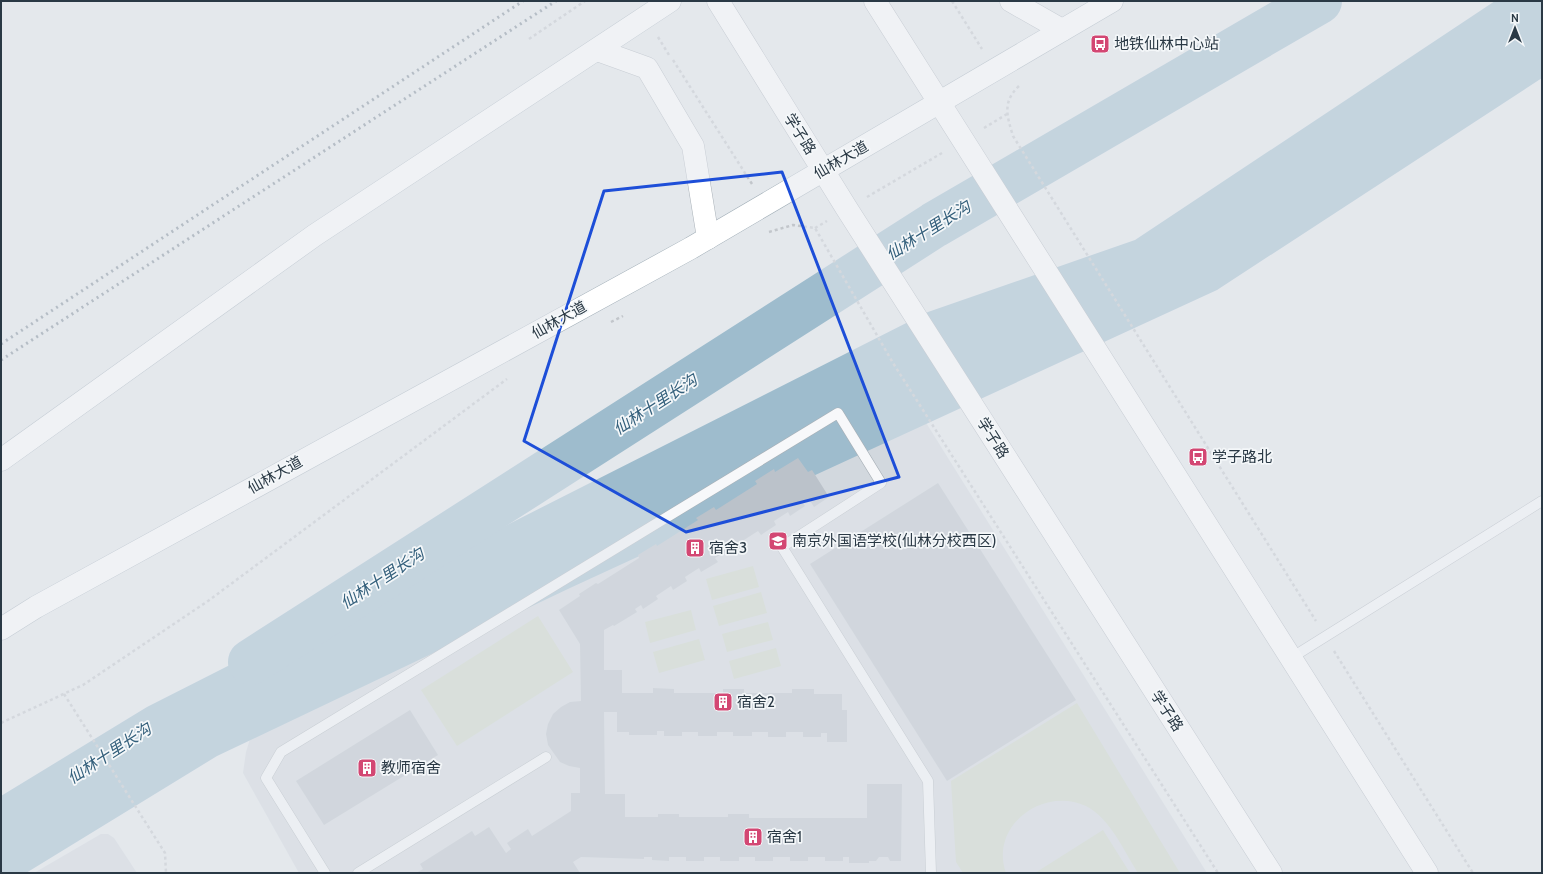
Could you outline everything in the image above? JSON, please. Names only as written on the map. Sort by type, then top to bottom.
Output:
[{"type":"main road","points":[[1,460],[315,235],[670,1]]},
{"type":"main road","name":"学子路","points":[[718,1],[847,209],[1271,873]]},
{"type":"main road","points":[[875,1],[1427,873]]},
{"type":"main road","points":[[1011,1],[1062,30]]},
{"type":"main road","name":"仙林大道","points":[[1,629],[36,607],[708,238],[1112,1]]},
{"type":"main road","points":[[597,50],[648,68],[693,146],[708,238]]},
{"type":"lane","points":[[325,873],[266,778],[281,752],[838,413],[881,483],[782,547],[928,781],[931,873]]},
{"type":"lane","points":[[1291,658],[1542,501]]},
{"type":"lane","points":[[358,873],[546,757]]},
{"type":"path","points":[[529,39],[585,1]]},
{"type":"path","points":[[646,17],[780,229]]},
{"type":"path","points":[[768,232],[793,225],[815,228],[1007,114]]},
{"type":"path","points":[[1013,136],[1316,622]]},
{"type":"path","points":[[815,228],[893,363],[1218,873]]},
{"type":"path","points":[[610,322],[624,315]]},
{"type":"path","points":[[1,723],[83,685],[208,601],[512,375]]},
{"type":"path","points":[[1333,649],[1473,873]]},
{"type":"path","points":[[64,694],[165,853],[166,873]]},
{"type":"highlighted area","points":[[782,172],[899,477],[686,532],[524,441],[604,191]]},
{"type":"shaded area","name":"南京外国语学校(仙林分校西区)","points":[[885,357],[1207,873],[299,873],[243,773],[246,752],[254,726]]},
{"type":"shaded area","points":[[101,834],[108,834],[114,838],[137,873],[34,873]]},
{"type":"green space","points":[[753,566],[759,587],[712,600],[706,579]]},
{"type":"green space","points":[[761,592],[767,613],[719,626],[713,606]]},
{"type":"green space","points":[[691,610],[696,630],[650,643],[645,622]]},
{"type":"green space","points":[[538,616],[573,672],[457,746],[421,690]]},
{"type":"green space","points":[[768,622],[773,640],[727,652],[722,634]]},
{"type":"green space","points":[[699,639],[705,660],[659,673],[653,652]]},
{"type":"green space","points":[[776,648],[781,666],[734,679],[729,661]]},
{"type":"green space","points":[[1077,703],[1180,873],[1138,873],[1116,836],[1095,811],[1086,806],[1070,801],[1053,801],[1037,806],[1024,814],[1013,826],[1005,840],[1003,856],[1006,873],[963,873],[956,862],[951,781]]},
{"type":"green space","points":[[1103,830],[1130,873],[1035,873]]},
{"type":"water","points":[[1495,1],[1542,1],[1542,78],[1217,290],[570,588],[217,756],[26,873],[1,873],[1,796],[147,707],[928,312],[1135,240]]},
{"type":"building","points":[[798,458],[808,472],[812,470],[829,497],[814,507],[809,499],[803,503],[805,506],[790,516],[788,512],[774,521],[776,525],[761,535],[758,531],[744,540],[746,544],[732,553],[729,549],[715,558],[718,562],[701,572],[699,568],[685,577],[687,581],[673,590],[671,586],[656,596],[658,599],[643,609],[641,605],[635,609],[637,612],[614,626],[613,625],[604,630],[604,670],[622,670],[622,693],[653,693],[653,688],[674,689],[674,693],[723,693],[723,689],[744,689],[744,693],[792,693],[792,689],[814,689],[814,694],[842,694],[842,710],[847,710],[847,742],[827,742],[827,733],[821,733],[821,737],[803,737],[803,732],[786,732],[786,737],[768,737],[768,732],[752,732],[752,736],[733,736],[733,732],[717,732],[717,736],[698,736],[698,732],[682,732],[682,736],[664,736],[664,731],[657,731],[657,735],[629,735],[629,732],[617,732],[617,712],[604,712],[605,794],[625,794],[625,817],[658,817],[658,814],[679,814],[679,817],[728,817],[728,814],[749,814],[749,818],[867,818],[867,784],[902,784],[901,861],[890,861],[888,857],[879,857],[876,861],[869,861],[869,863],[849,863],[849,857],[843,857],[843,861],[825,861],[825,857],[808,857],[808,861],[790,861],[790,857],[773,857],[773,861],[755,861],[755,857],[739,857],[739,861],[720,861],[720,857],[704,857],[704,861],[686,861],[686,857],[669,857],[669,861],[652,860],[652,857],[644,857],[644,859],[581,857],[573,862],[580,873],[416,873],[423,869],[420,864],[472,831],[475,836],[489,827],[506,853],[511,849],[507,843],[528,829],[532,836],[571,811],[571,793],[580,793],[580,768],[569,766],[560,762],[548,745],[546,734],[548,724],[553,714],[570,702],[581,701],[580,644],[559,610],[580,596],[579,594],[596,583],[598,584],[639,558],[638,555],[656,544],[657,546],[698,520],[696,518],[714,507],[716,510],[757,484],[755,481],[774,469],[775,472]]},
{"type":"building","points":[[938,483],[1076,700],[947,781],[810,564]]},
{"type":"building","name":"教师宿舍","points":[[410,710],[438,755],[324,825],[296,781]]},
{"type":"waterway","name":"仙林十里长沟","points":[[251,662],[934,225],[1319,1]]},
{"type":"railway","points":[[1,344],[523,1]]},
{"type":"railway","points":[[1,360],[556,1]]},
{"type":"place","name":"地铁仙林中心站","points":[[1100,44]]},
{"type":"place","name":"学子路北","points":[[1198,457]]},
{"type":"place","name":"南京外国语学校(仙林分校西区)","points":[[778,541]]},
{"type":"place","name":"宿舍3","points":[[695,548]]},
{"type":"place","name":"宿舍2","points":[[723,702]]},
{"type":"place","name":"教师宿舍","points":[[367,768]]},
{"type":"place","name":"宿舍1","points":[[753,837]]}]
